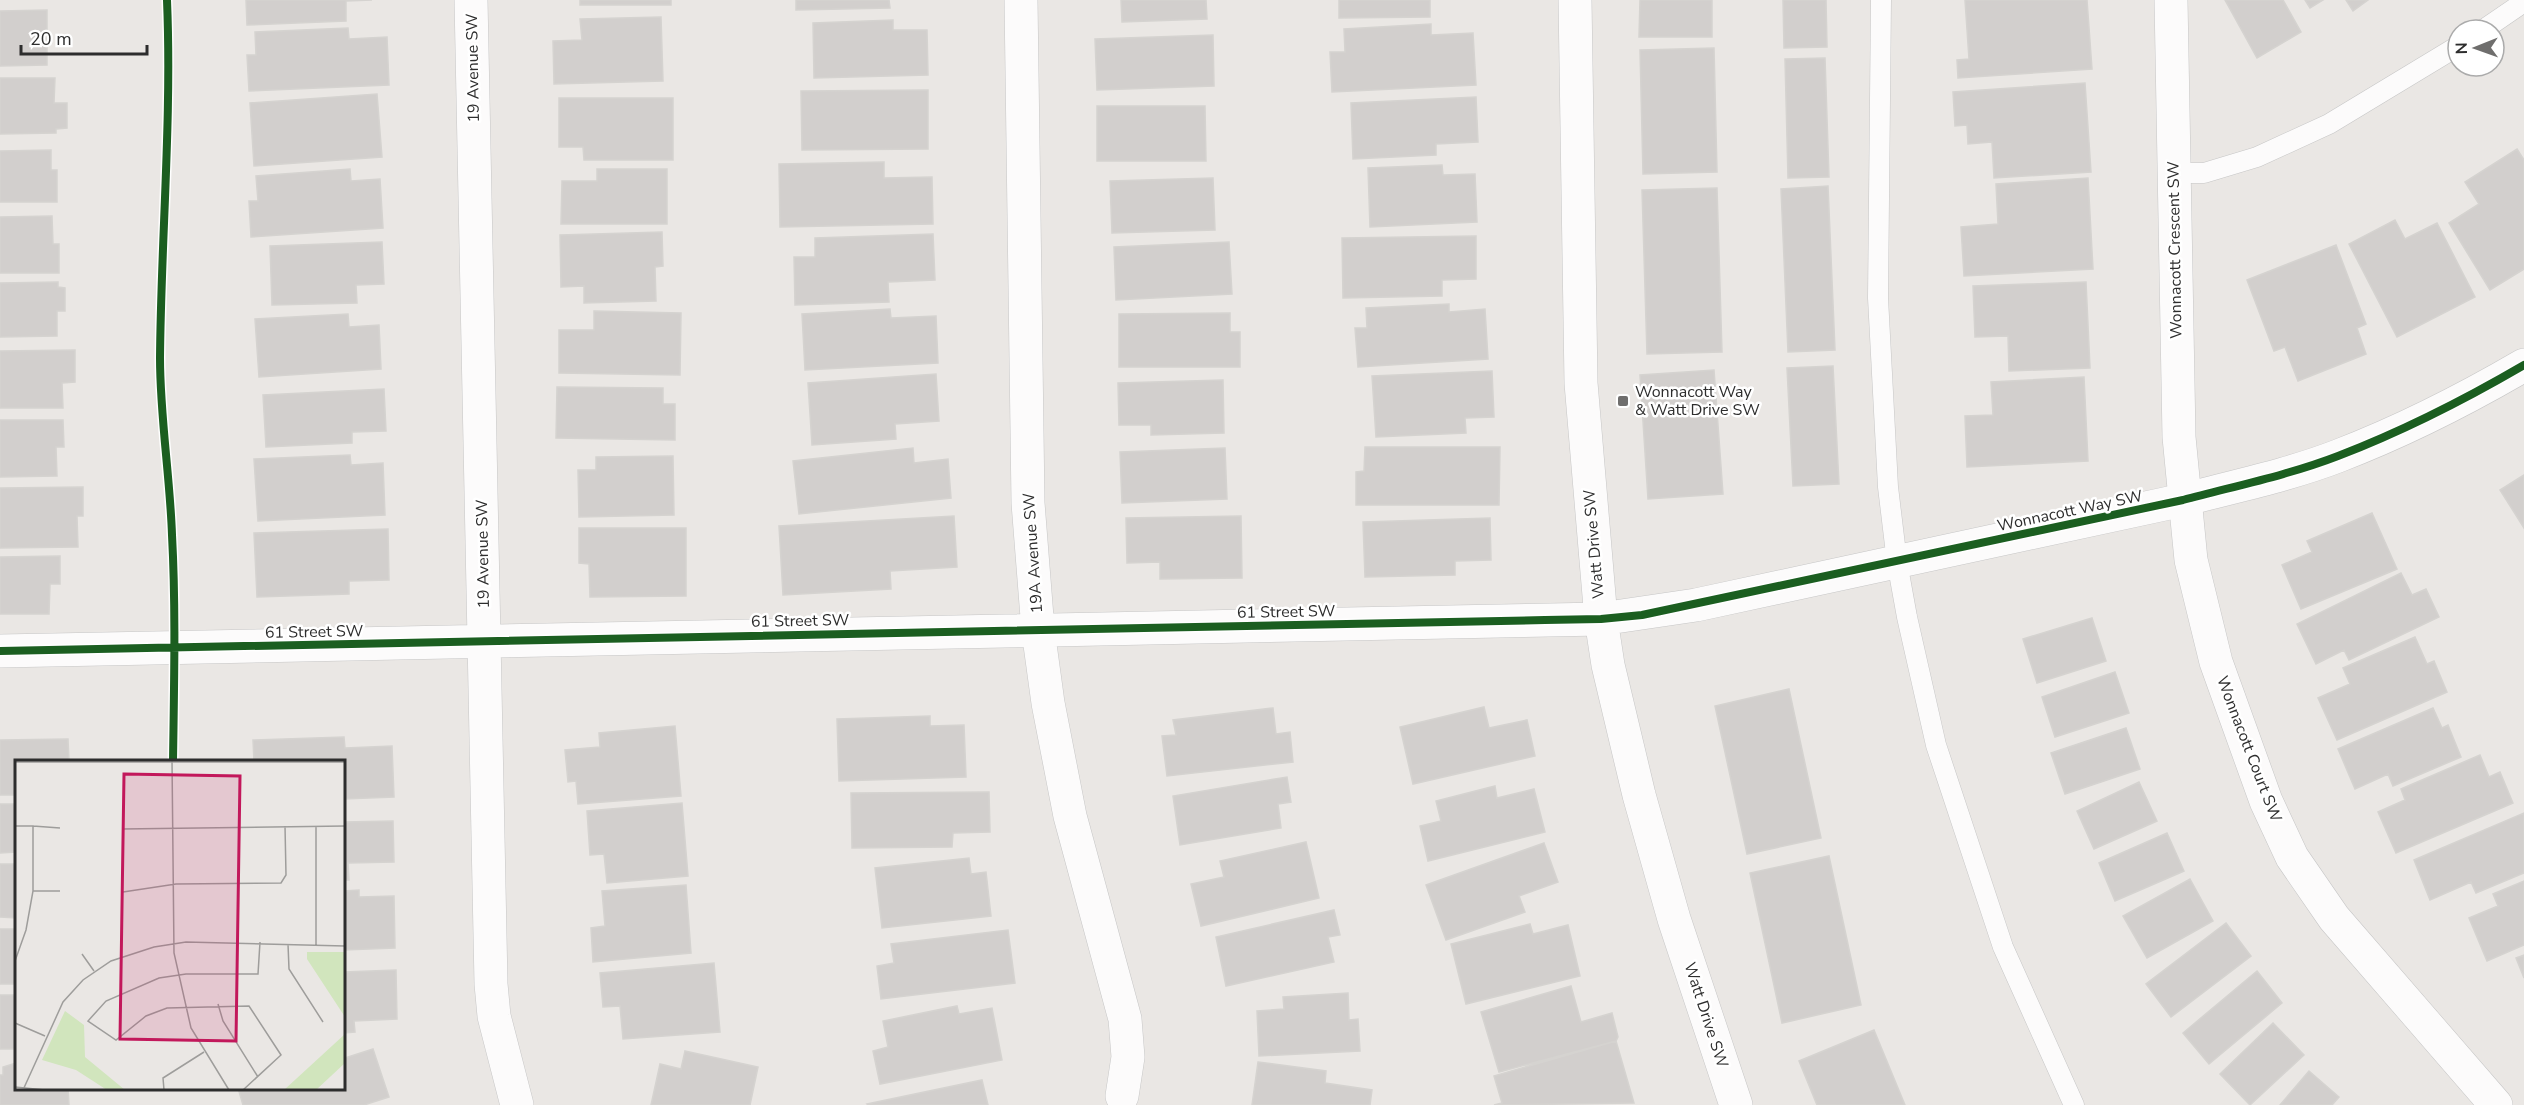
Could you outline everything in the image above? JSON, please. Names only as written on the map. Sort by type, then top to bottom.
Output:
[{"type":"street","name":"19 Avenue SW","points":[[471,0],[491,984],[494,1016],[517,1105]]},
{"type":"street","name":"19A Avenue SW","points":[[1021,0],[1028,503],[1038,630],[1046,693],[1070,816],[1125,1019],[1128,1057],[1122,1096]]},
{"type":"street","name":"Watt Drive SW","points":[[1575,0],[1581,383],[1600,619],[1608,665],[1639,795],[1674,919],[1736,1105]]},
{"type":"street","name":"Wonnacott Crescent SW","points":[[2171,0],[2179,437],[2183,500]]},
{"type":"street","name":"Wonnacott Way SW","points":[[1600,619],[1687,607],[2183,500],[2337,457],[2471,396],[2524,365]]},
{"type":"street","name":"Wonnacott Court SW","points":[[2183,500],[2191,560],[2216,662],[2266,801],[2292,857],[2334,918],[2496,1105]]},
{"type":"street","name":"61 Street SW","points":[[0,651],[1600,619]]},
{"type":"lane","points":[[1881,0],[1878,298],[1888,487],[1897,562],[1907,617],[1940,756],[2003,947],[2074,1105]]},
{"type":"lane","points":[[2501,18],[2524,2]]},
{"type":"lane","points":[[2173,173],[2204,172],[2257,157],[2329,124],[2446,53]]},
{"type":"building","points":[[246,0],[372,0],[346,1],[346,21],[247,25]]},
{"type":"building","points":[[580,0],[671,0],[671,5],[580,5]]},
{"type":"building","points":[[796,0],[889,0],[890,8],[796,10]]},
{"type":"building","points":[[1121,0],[1206,0],[1207,19],[1122,22]]},
{"type":"building","points":[[1339,0],[1430,0],[1430,17],[1339,18]]},
{"type":"building","points":[[1640,0],[1712,0],[1712,37],[1639,37]]},
{"type":"building","points":[[1783,0],[1826,0],[1827,47],[1784,48]]},
{"type":"building","points":[[1965,0],[2087,0],[2092,69],[1958,78],[1957,60],[1969,59]]},
{"type":"building","points":[[2225,0],[2283,0],[2301,32],[2257,58]]},
{"type":"building","points":[[2305,0],[2323,0],[2310,8]]},
{"type":"building","points":[[2346,0],[2368,0],[2353,11]]},
{"type":"building","points":[[47,10],[47,65],[0,66],[0,11]]},
{"type":"building","points":[[661,17],[663,81],[554,84],[553,41],[582,40],[580,19]]},
{"type":"building","points":[[893,20],[893,30],[927,30],[928,75],[814,78],[813,23]]},
{"type":"building","points":[[1431,24],[1431,35],[1473,33],[1476,85],[1332,92],[1330,52],[1345,52],[1344,29]]},
{"type":"building","points":[[348,28],[349,39],[387,37],[389,85],[249,91],[247,55],[256,55],[255,32]]},
{"type":"building","points":[[1213,35],[1214,86],[1097,90],[1095,39]]},
{"type":"building","points":[[1714,48],[1717,172],[1643,174],[1640,50]]},
{"type":"building","points":[[1825,58],[1829,177],[1788,178],[1785,59]]},
{"type":"building","points":[[0,78],[55,78],[54,103],[67,103],[67,128],[56,129],[56,133],[0,134]]},
{"type":"building","points":[[2085,83],[2091,172],[1994,178],[1992,142],[1968,144],[1967,125],[1955,126],[1953,92]]},
{"type":"building","points":[[928,90],[928,149],[802,150],[801,91]]},
{"type":"building","points":[[377,94],[382,157],[254,166],[250,103]]},
{"type":"building","points":[[1476,97],[1478,142],[1436,144],[1436,155],[1353,159],[1351,103]]},
{"type":"building","points":[[559,98],[673,98],[673,160],[584,160],[583,147],[559,147]]},
{"type":"building","points":[[1097,106],[1205,106],[1206,161],[1097,161]]},
{"type":"building","points":[[2517,149],[2524,160],[2524,269],[2490,290],[2449,223],[2479,204],[2465,182]]},
{"type":"building","points":[[51,150],[51,170],[57,170],[57,202],[0,202],[0,151]]},
{"type":"building","points":[[884,162],[884,178],[932,177],[933,224],[780,227],[779,164]]},
{"type":"building","points":[[1442,165],[1443,175],[1475,174],[1477,222],[1370,227],[1368,168]]},
{"type":"building","points":[[350,169],[351,181],[380,179],[383,228],[251,237],[249,201],[258,201],[256,176]]},
{"type":"building","points":[[597,169],[667,169],[667,224],[561,224],[562,181],[597,181]]},
{"type":"building","points":[[1213,178],[1215,230],[1112,233],[1110,181]]},
{"type":"building","points":[[2088,178],[2093,269],[1964,276],[1961,227],[1998,224],[1996,184]]},
{"type":"building","points":[[1828,186],[1835,350],[1788,352],[1781,189]]},
{"type":"building","points":[[1717,188],[1722,352],[1647,354],[1642,190]]},
{"type":"building","points":[[52,216],[53,244],[59,244],[59,273],[0,273],[0,217]]},
{"type":"building","points":[[2395,220],[2405,239],[2437,223],[2475,297],[2397,337],[2349,244]]},
{"type":"building","points":[[662,232],[663,266],[655,267],[656,301],[584,303],[584,286],[561,287],[560,235]]},
{"type":"building","points":[[933,234],[935,280],[888,282],[889,302],[795,305],[794,257],[815,257],[815,238]]},
{"type":"building","points":[[1476,236],[1476,279],[1442,280],[1442,296],[1343,298],[1342,238]]},
{"type":"building","points":[[382,242],[384,284],[356,285],[357,303],[272,305],[270,246]]},
{"type":"building","points":[[1229,242],[1232,294],[1116,300],[1114,247]]},
{"type":"building","points":[[2336,245],[2366,324],[2357,328],[2366,354],[2298,381],[2285,347],[2274,351],[2247,280]]},
{"type":"building","points":[[58,282],[58,287],[65,288],[65,311],[57,311],[57,336],[0,337],[0,283]]},
{"type":"building","points":[[2086,282],[2090,368],[2009,371],[2008,336],[1975,337],[1973,286]]},
{"type":"building","points":[[1449,304],[1449,312],[1485,309],[1488,359],[1358,367],[1355,328],[1367,328],[1366,308]]},
{"type":"building","points":[[890,309],[891,318],[936,316],[938,363],[805,370],[802,314]]},
{"type":"building","points":[[594,311],[681,313],[680,375],[559,373],[559,330],[594,330]]},
{"type":"building","points":[[1230,313],[1230,332],[1240,332],[1240,367],[1119,367],[1119,314]]},
{"type":"building","points":[[348,314],[349,327],[379,325],[381,369],[259,377],[255,319]]},
{"type":"building","points":[[75,350],[75,382],[62,383],[63,408],[0,408],[0,351]]},
{"type":"building","points":[[1833,366],[1839,484],[1793,486],[1787,368]]},
{"type":"building","points":[[1714,370],[1723,494],[1648,499],[1640,375]]},
{"type":"building","points":[[1492,371],[1494,417],[1465,418],[1466,433],[1376,437],[1372,376]]},
{"type":"building","points":[[936,374],[939,421],[895,424],[896,439],[812,445],[808,383]]},
{"type":"building","points":[[2084,377],[2088,461],[1967,467],[1965,416],[1993,415],[1991,382]]},
{"type":"building","points":[[1223,380],[1224,433],[1151,435],[1151,425],[1119,425],[1118,383]]},
{"type":"building","points":[[557,387],[663,388],[663,404],[675,404],[675,440],[556,438]]},
{"type":"building","points":[[384,389],[386,431],[352,432],[352,443],[266,447],[263,395]]},
{"type":"building","points":[[0,420],[63,420],[64,447],[56,447],[57,476],[0,477]]},
{"type":"building","points":[[1365,447],[1500,447],[1499,505],[1356,505],[1356,472],[1364,471]]},
{"type":"building","points":[[913,448],[914,463],[948,459],[951,498],[799,514],[793,461]]},
{"type":"building","points":[[1225,448],[1227,499],[1122,503],[1120,452]]},
{"type":"building","points":[[350,455],[351,465],[383,463],[385,515],[258,521],[254,459]]},
{"type":"building","points":[[673,456],[674,515],[579,517],[578,470],[596,470],[596,457]]},
{"type":"building","points":[[2524,475],[2524,528],[2500,490]]},
{"type":"building","points":[[83,487],[83,516],[77,516],[78,547],[0,548],[0,488]]},
{"type":"building","points":[[2372,513],[2397,569],[2301,609],[2282,565],[2312,552],[2307,541]]},
{"type":"building","points":[[954,516],[957,567],[890,571],[891,589],[783,595],[779,526]]},
{"type":"building","points":[[1241,516],[1242,578],[1160,579],[1160,562],[1127,563],[1126,518]]},
{"type":"building","points":[[1490,518],[1491,560],[1455,561],[1455,575],[1365,577],[1363,522]]},
{"type":"building","points":[[579,528],[686,528],[686,596],[590,597],[589,564],[579,563]]},
{"type":"building","points":[[388,529],[389,580],[349,581],[349,594],[257,597],[254,533]]},
{"type":"building","points":[[60,556],[60,584],[50,584],[49,614],[0,614],[0,557]]},
{"type":"building","points":[[2401,573],[2412,595],[2426,589],[2439,617],[2349,660],[2344,650],[2316,664],[2297,624]]},
{"type":"building","points":[[2092,618],[2106,661],[2037,683],[2023,639]]},
{"type":"building","points":[[2415,637],[2427,664],[2434,661],[2447,692],[2337,740],[2318,698],[2350,684],[2343,668]]},
{"type":"building","points":[[2115,672],[2129,713],[2055,737],[2042,697]]},
{"type":"building","points":[[1789,689],[1821,838],[1747,854],[1715,706]]},
{"type":"building","points":[[1484,707],[1489,728],[1527,720],[1535,756],[1413,784],[1400,727]]},
{"type":"building","points":[[1273,708],[1276,734],[1290,732],[1293,762],[1167,776],[1162,736],[1176,735],[1173,720]]},
{"type":"building","points":[[2433,708],[2442,728],[2448,725],[2461,757],[2393,786],[2388,774],[2355,789],[2338,749]]},
{"type":"building","points":[[930,716],[930,726],[964,725],[966,777],[839,781],[837,719]]},
{"type":"building","points":[[675,726],[681,796],[578,804],[576,781],[568,782],[565,750],[600,747],[599,733]]},
{"type":"building","points":[[2126,728],[2140,769],[2065,794],[2051,753]]},
{"type":"building","points":[[344,737],[345,748],[392,746],[394,797],[345,799],[345,760],[254,760],[253,740]]},
{"type":"building","points":[[68,739],[69,760],[15,760],[15,795],[0,795],[0,740]]},
{"type":"building","points":[[2480,755],[2489,777],[2500,772],[2513,803],[2396,853],[2378,812],[2405,800],[2401,789]]},
{"type":"building","points":[[1287,777],[1291,802],[1278,804],[1281,828],[1180,845],[1173,796]]},
{"type":"building","points":[[2139,782],[2157,821],[2094,849],[2077,811]]},
{"type":"building","points":[[1495,786],[1497,798],[1534,789],[1545,832],[1428,861],[1420,826],[1441,821],[1436,801]]},
{"type":"building","points":[[989,792],[990,832],[953,833],[952,847],[852,848],[851,793]]},
{"type":"building","points":[[682,803],[688,876],[607,883],[604,854],[590,855],[587,811]]},
{"type":"building","points":[[0,804],[15,804],[15,852],[0,853]]},
{"type":"building","points":[[2524,813],[2524,873],[2476,893],[2471,882],[2430,900],[2414,860]]},
{"type":"building","points":[[393,821],[394,862],[348,863],[349,880],[345,880],[345,822]]},
{"type":"building","points":[[2167,833],[2184,871],[2115,901],[2099,863]]},
{"type":"building","points":[[1306,842],[1319,898],[1201,926],[1191,884],[1224,877],[1220,861]]},
{"type":"building","points":[[1544,843],[1558,882],[1519,896],[1525,912],[1446,940],[1426,885]]},
{"type":"building","points":[[1829,856],[1861,1005],[1782,1023],[1750,873]]},
{"type":"building","points":[[969,858],[971,874],[986,872],[991,916],[882,928],[875,868]]},
{"type":"building","points":[[0,864],[15,864],[15,918],[0,917]]},
{"type":"building","points":[[2190,879],[2213,921],[2147,958],[2123,916]]},
{"type":"building","points":[[2524,881],[2524,945],[2487,961],[2469,918],[2498,906],[2493,894]]},
{"type":"building","points":[[686,885],[691,953],[593,962],[591,928],[605,926],[602,891]]},
{"type":"building","points":[[359,890],[359,897],[394,896],[395,948],[345,950],[345,891]]},
{"type":"building","points":[[1334,910],[1340,935],[1328,937],[1334,962],[1226,986],[1216,937]]},
{"type":"building","points":[[2226,923],[2251,956],[2171,1017],[2146,984]]},
{"type":"building","points":[[1530,924],[1533,934],[1568,925],[1580,976],[1466,1004],[1451,944]]},
{"type":"building","points":[[0,929],[15,929],[15,984],[0,984]]},
{"type":"building","points":[[1008,930],[1015,983],[881,999],[877,966],[894,963],[891,944]]},
{"type":"building","points":[[2524,955],[2524,978],[2516,958]]},
{"type":"building","points":[[714,963],[720,1032],[623,1039],[620,1006],[603,1007],[600,973]]},
{"type":"building","points":[[396,970],[397,1019],[354,1021],[355,1032],[345,1033],[345,972]]},
{"type":"building","points":[[2257,971],[2282,1003],[2209,1064],[2183,1033]]},
{"type":"building","points":[[1571,986],[1581,1022],[1612,1013],[1618,1037],[1616,1041],[1499,1072],[1481,1012]]},
{"type":"building","points":[[1348,993],[1349,1020],[1358,1019],[1360,1051],[1259,1056],[1257,1011],[1284,1009],[1283,997]]},
{"type":"building","points":[[0,995],[15,995],[15,1049],[0,1049]]},
{"type":"building","points":[[957,1006],[959,1014],[992,1008],[1002,1060],[880,1084],[873,1051],[888,1047],[883,1021]]},
{"type":"building","points":[[2273,1023],[2304,1055],[2250,1105],[2220,1074]]},
{"type":"building","points":[[1874,1030],[1905,1105],[1817,1105],[1799,1061]]},
{"type":"building","points":[[1616,1041],[1634,1103],[1494,1105],[1502,1103],[1494,1076]]},
{"type":"building","points":[[373,1049],[389,1097],[364,1105],[243,1105],[239,1090],[345,1090],[345,1058]]},
{"type":"building","points":[[685,1051],[758,1067],[750,1105],[651,1105],[660,1064],[681,1069]]},
{"type":"building","points":[[1258,1062],[1326,1071],[1325,1083],[1372,1090],[1370,1105],[1252,1105]]},
{"type":"building","points":[[15,1063],[15,1090],[68,1090],[69,1105],[0,1105],[0,1075],[3,1075],[3,1067]]},
{"type":"building","points":[[2309,1071],[2339,1097],[2332,1105],[2280,1105]]},
{"type":"building","points":[[982,1080],[988,1105],[867,1104]]},
{"type":"cycle path","points":[[167,0],[168,89],[160,358],[173,563],[173,760]]},
{"type":"cycle path","points":[[0,651],[1601,619],[1642,615],[2183,500],[2281,475],[2338,456],[2386,436],[2456,403],[2524,365]]},
{"type":"place","name":"Wonnacott Way & Watt Drive SW","points":[[1623,401]]}]
